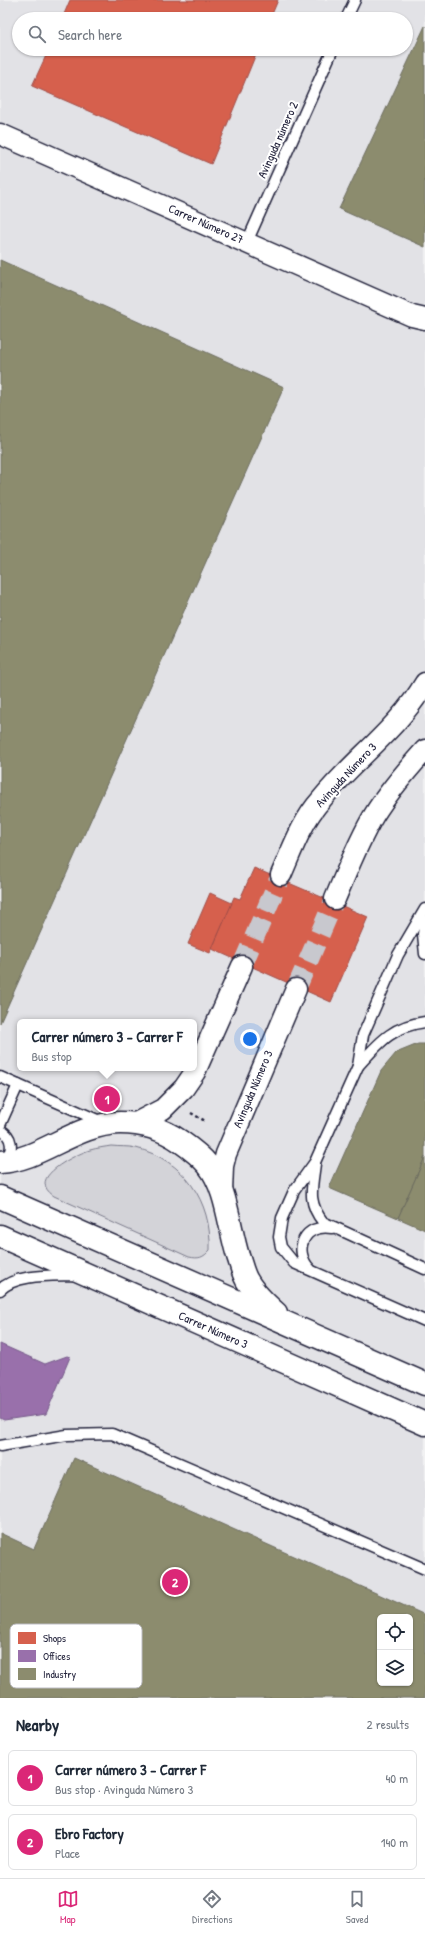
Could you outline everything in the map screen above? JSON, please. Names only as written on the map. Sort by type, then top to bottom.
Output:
[{"type":"main road","points":[[0,1161],[11,1161],[25,1157],[82,1130],[108,1124],[134,1124],[160,1130],[193,1150],[209,1165],[222,1192],[228,1222],[247,1281],[261,1299],[288,1323]]},
{"type":"main road","points":[[0,1197],[425,1384]]},
{"type":"main road","name":"Carrer Número 3","points":[[0,1236],[425,1424]]},
{"type":"street","name":"Carrer Número 27","points":[[0,134],[421,320]]},
{"type":"street","name":"Avinguda Número 3","points":[[281,875],[305,823],[319,801],[397,722],[415,700],[425,683]]},
{"type":"street","points":[[335,900],[362,838],[374,815],[402,775],[425,750]]},
{"type":"street","points":[[197,1070],[242,966]]},
{"type":"street","name":"Avinguda Número 3","points":[[222,1192],[223,1166],[226,1154],[296,989]]},
{"type":"street","points":[[134,1124],[163,1110],[188,1083],[196,1071]]},
{"type":"lane","points":[[349,12],[354,0]]},
{"type":"lane","name":"Avinguda número 2","points":[[247,242],[330,56]]},
{"type":"lane","points":[[425,909],[398,955],[363,1035],[358,1066],[315,1162],[294,1191],[282,1218],[279,1237],[282,1247],[294,1263],[425,1321]]},
{"type":"lane","points":[[425,922],[423,934],[425,954]]},
{"type":"lane","points":[[358,1066],[387,1035],[400,1028],[425,1022]]},
{"type":"lane","points":[[0,1077],[108,1124]]},
{"type":"lane","points":[[0,1125],[18,1085]]},
{"type":"lane","points":[[0,1130],[7,1135],[11,1148],[7,1156],[0,1161]]},
{"type":"lane","points":[[315,1162],[311,1198],[313,1207],[323,1222],[425,1268]]},
{"type":"lane","points":[[312,1271],[305,1263],[302,1256],[304,1238],[309,1232],[316,1228],[323,1226],[334,1228]]},
{"type":"lane","points":[[0,1290],[3,1287],[25,1277],[87,1274]]},
{"type":"lane","points":[[0,1446],[67,1435],[112,1434],[425,1569]]},
{"type":"path","points":[[189,1111],[205,1121]]},
{"type":"shaded area","points":[[0,0],[425,0],[425,1698],[0,1698]]},
{"type":"shaded area","points":[[111,1146],[133,1147],[153,1154],[168,1162],[192,1185],[200,1199],[206,1215],[210,1250],[205,1255],[198,1258],[189,1257],[54,1196],[47,1190],[45,1184],[46,1179],[50,1173],[63,1163],[85,1152]]},
{"type":"building: Shops","points":[[70,0],[278,0],[273,12],[65,12]]},
{"type":"building: Shops","points":[[46,56],[255,56],[211,164],[32,86]]},
{"type":"building: Shops","points":[[254,868],[368,917],[331,1002],[212,949],[234,897],[240,899]]},
{"type":"building: Shops","points":[[210,893],[232,903],[210,953],[188,944]]},
{"type":"building: Offices","points":[[0,1344],[45,1364],[67,1356],[70,1357],[46,1414],[4,1420],[0,1418]]},
{"type":"building: Industry","points":[[425,26],[425,247],[339,209],[411,56],[413,56],[413,52]]},
{"type":"building: Industry","points":[[0,260],[284,387],[0,1023]]},
{"type":"building: Industry","points":[[418,1044],[425,1044],[425,1157],[398,1218],[329,1188],[381,1071],[396,1053]]},
{"type":"building: Industry","points":[[425,1157],[425,1230],[398,1218]]},
{"type":"building: Industry","points":[[74,1458],[425,1615],[425,1698],[0,1698],[0,1533],[34,1549]]},
{"type":"tunnel","points":[[242,966],[281,875]]},
{"type":"tunnel","points":[[296,989],[335,899]]},
{"type":"place","name":"Carrer número 3 - Carrer F","points":[[107,1099]]},
{"type":"place","name":"Ebro Factory","points":[[175,1582]]}]
